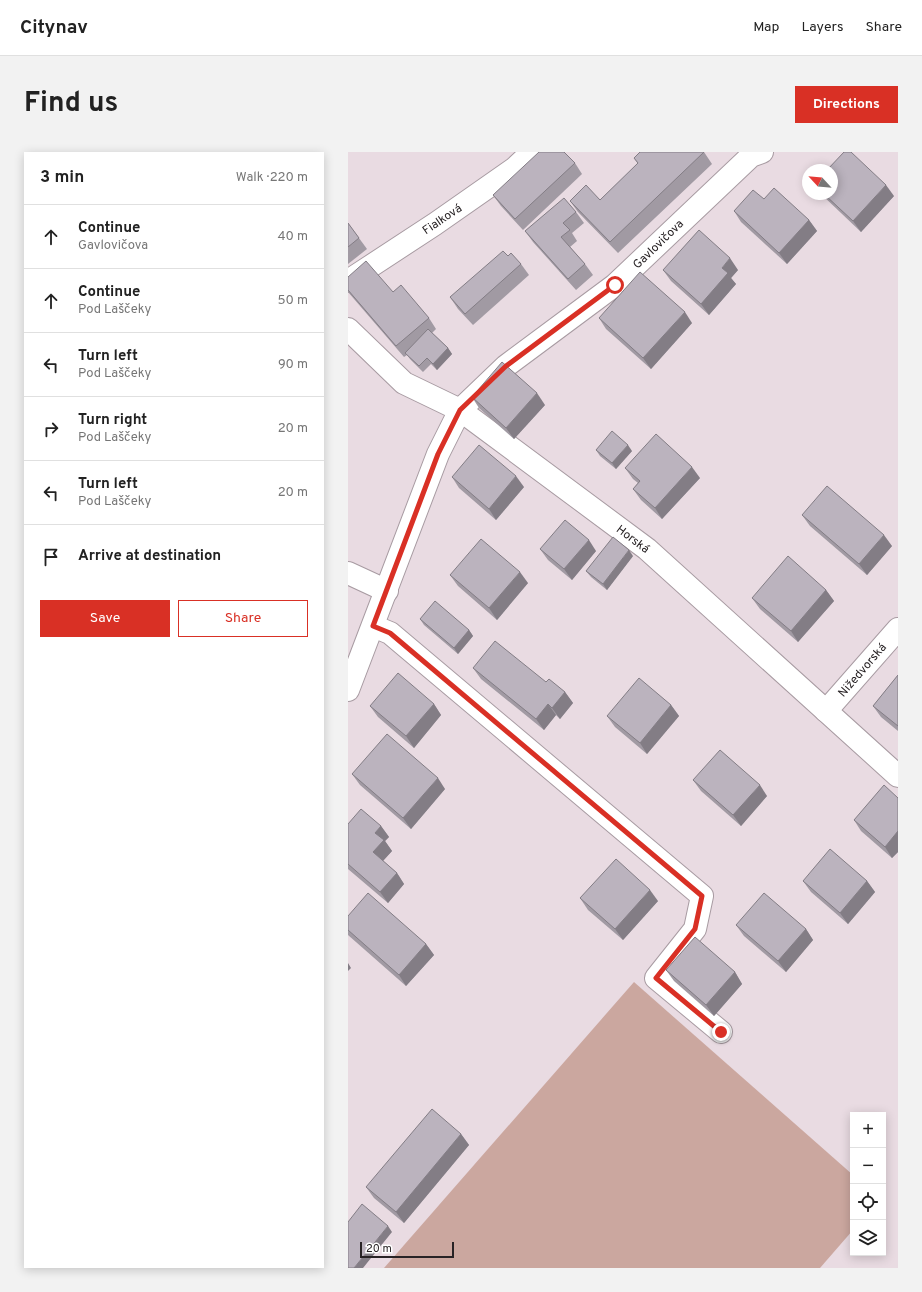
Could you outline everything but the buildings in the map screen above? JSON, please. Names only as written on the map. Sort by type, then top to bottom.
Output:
[{"type":"street","name":"Fialková","points":[[348,281],[435,224],[515,168],[532,152]]},
{"type":"street","name":"Gavlovičova","points":[[348,690],[438,454],[460,410],[506,366],[615,285],[751,156],[762,152]]},
{"type":"street","name":"Horská","points":[[348,329],[404,383],[460,410],[647,549],[898,776]]},
{"type":"street","points":[[348,573],[387,590]]},
{"type":"street","points":[[373,626],[390,633],[702,896],[695,929],[656,978],[721,1032]]},
{"type":"street","name":"Nižedvorská","points":[[826,711],[898,629]]},
{"type":"shaded area","points":[[634,982],[850,1172],[850,1233],[820,1268],[384,1268]]},
{"type":"route","points":[[615,285],[506,366],[460,410],[438,454],[373,626],[390,633],[702,896],[695,929],[656,978],[721,1032]]}]
